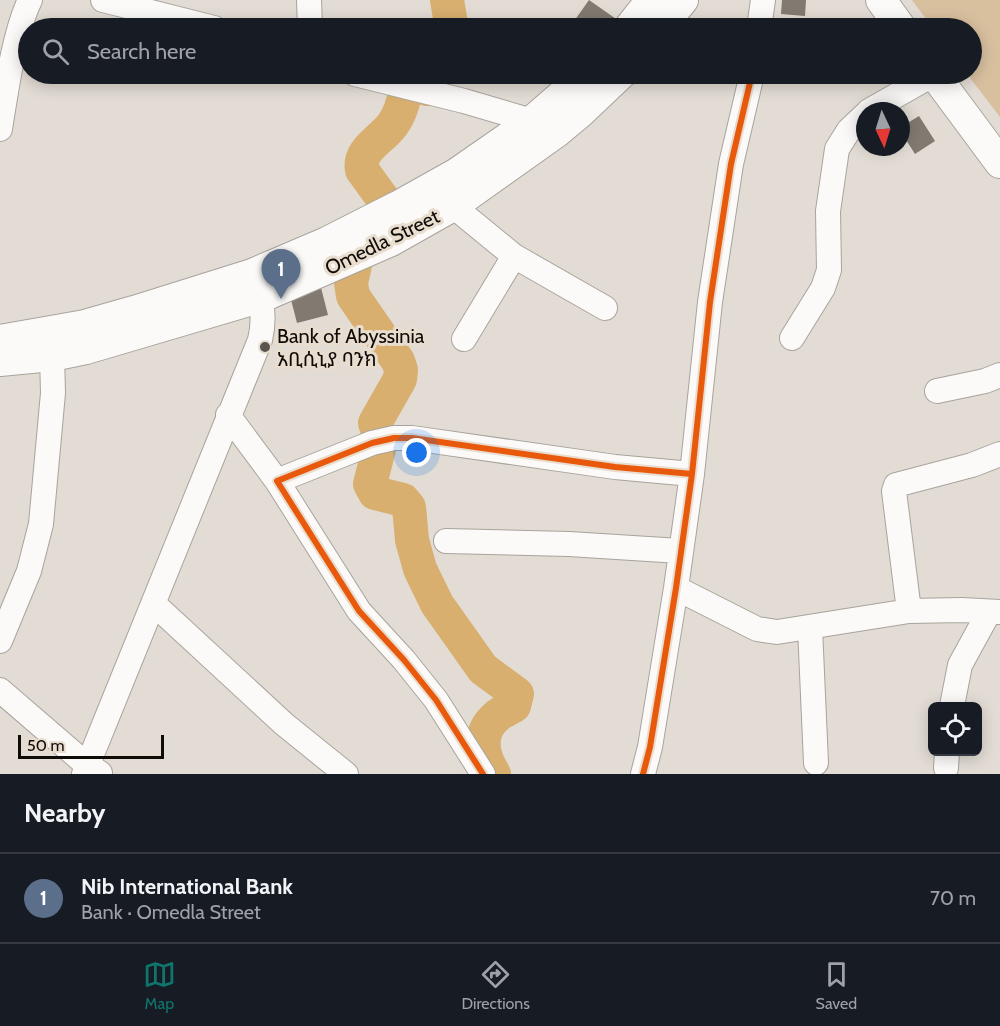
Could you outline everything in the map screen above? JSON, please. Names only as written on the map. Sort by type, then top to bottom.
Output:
[{"type":"main road","points":[[637,18],[651,0]]},
{"type":"main road","points":[[668,18],[683,0]]},
{"type":"main road","points":[[881,0],[894,18]]},
{"type":"main road","points":[[0,340],[86,325],[257,285],[327,242],[457,173],[532,121],[575,84]]},
{"type":"main road","name":"Omedla Street","points":[[0,362],[52,356],[86,349],[257,285],[390,241],[453,206],[558,132],[610,84]]},
{"type":"main road","points":[[941,84],[1000,163]]},
{"type":"street","points":[[23,18],[30,0]]},
{"type":"street","points":[[104,0],[174,18]]},
{"type":"street","points":[[309,0],[310,18]]},
{"type":"street","points":[[760,18],[763,0]]},
{"type":"street","points":[[0,129],[18,36]]},
{"type":"street","points":[[395,84],[532,121]]},
{"type":"street","points":[[643,774],[650,747],[676,588],[692,474],[710,302],[731,164],[750,84]]},
{"type":"street","points":[[885,102],[916,84]]},
{"type":"street","points":[[792,338],[824,288],[829,270],[828,211],[837,149],[856,123]]},
{"type":"street","points":[[453,206],[514,256],[605,308]]},
{"type":"street","points":[[464,339],[514,256]]},
{"type":"street","points":[[0,690],[91,771],[228,415],[260,340],[264,324],[257,285]]},
{"type":"street","points":[[0,641],[29,571],[41,524],[53,393],[52,356]]},
{"type":"street","points":[[937,391],[985,381],[1000,375]]},
{"type":"street","points":[[228,415],[277,481],[359,611],[404,660],[436,700],[483,774]]},
{"type":"street","points":[[277,481],[383,441],[412,438],[615,467],[692,474]]},
{"type":"street","points":[[909,611],[894,491],[896,485],[972,465],[1000,454]]},
{"type":"street","points":[[446,541],[569,544],[680,551]]},
{"type":"street","points":[[676,588],[757,629],[777,632],[909,611],[995,612]]},
{"type":"street","points":[[154,604],[284,724],[346,774]]},
{"type":"street","points":[[952,702],[960,665],[995,612]]},
{"type":"street","points":[[810,628],[816,763]]},
{"type":"shaded area","points":[[912,0],[1000,0],[1000,117],[975,84],[982,84],[982,18],[926,18]]},
{"type":"building","points":[[589,0],[615,18],[576,18]]},
{"type":"building","points":[[782,0],[806,0],[805,16],[781,14]]},
{"type":"building","points":[[919,116],[935,141],[915,154],[910,146],[910,122]]},
{"type":"building","points":[[319,280],[328,315],[297,323],[288,288]]},
{"type":"waterway","points":[[447,0],[450,18]]},
{"type":"waterway","points":[[427,89],[430,84]]},
{"type":"waterway","points":[[391,210],[362,170],[362,163],[367,150],[396,120],[407,87]]},
{"type":"waterway","points":[[357,256],[351,283],[353,296],[398,361],[401,370],[400,379],[375,423],[381,441],[370,484],[375,493],[403,500],[409,507],[412,540],[420,569],[437,604],[483,669],[517,694],[514,706],[501,713],[486,729],[484,752],[494,774]]},
{"type":"cycle path","points":[[643,774],[650,747],[676,588],[692,474],[710,302],[731,164],[750,84]]},
{"type":"cycle path","points":[[483,774],[436,700],[404,660],[359,611],[277,481],[372,443],[394,438],[412,438],[615,467],[692,474]]},
{"type":"place","name":"Nib International Bank","points":[[281,299]]},
{"type":"place","name":"Bank of Abyssinia አቢሲኒያ ባንክ","points":[[265,347]]}]
